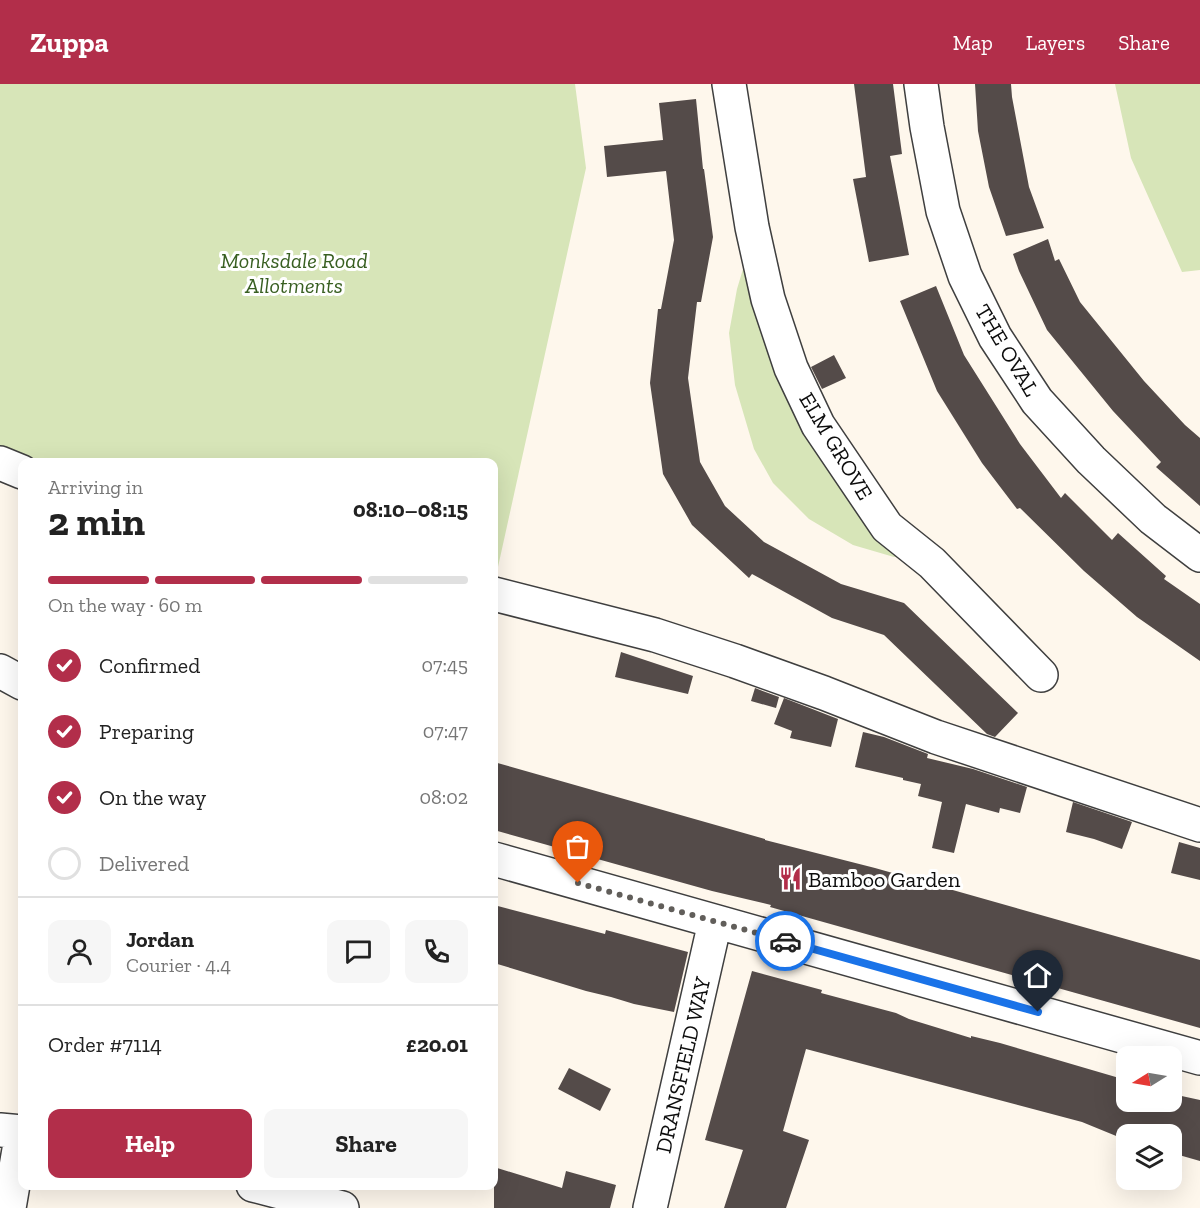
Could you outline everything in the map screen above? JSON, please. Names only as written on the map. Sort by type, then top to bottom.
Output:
[{"type":"street","name":"ELM GROVE","points":[[729,84],[752,227],[768,299],[791,368],[818,425],[887,527],[932,563],[1041,675]]},
{"type":"street","name":"THE OVAL","points":[[921,84],[943,211],[965,276],[996,337],[1037,401],[1091,460],[1153,519],[1200,555]]},
{"type":"street","points":[[0,463],[18,470]]},
{"type":"street","points":[[498,595],[655,635],[735,661],[936,737],[1200,825]]},
{"type":"street","points":[[0,671],[18,681]]},
{"type":"street","points":[[498,860],[1200,1058]]},
{"type":"street","name":"DRANSFIELD WAY","points":[[650,1208],[715,922]]},
{"type":"street","points":[[0,1130],[18,1132]]},
{"type":"street","points":[[9,1208],[18,1155]]},
{"type":"street","points":[[272,1190],[342,1208]]},
{"type":"green space","name":"Monksdale Road Allotments","points":[[0,84],[575,84],[586,168],[498,567],[498,458],[20,458],[0,452]]},
{"type":"green space","points":[[1115,84],[1200,84],[1200,270],[1182,272],[1131,158]]},
{"type":"green space","points":[[746,259],[815,445],[836,483],[869,525],[906,555],[894,557],[853,545],[809,519],[773,483],[754,449],[735,385],[729,333],[737,289]]},
{"type":"building","points":[[854,84],[893,84],[902,154],[890,156],[909,255],[869,262],[853,179],[866,177]]},
{"type":"building","points":[[975,84],[1011,84],[1029,187],[1044,228],[1006,236],[989,187],[978,131]]},
{"type":"building","points":[[696,99],[713,237],[701,302],[697,302],[688,378],[700,462],[725,506],[764,542],[841,584],[904,603],[1018,713],[995,737],[987,734],[884,635],[832,618],[752,574],[749,578],[692,525],[663,474],[650,383],[658,309],[661,309],[674,240],[666,171],[607,177],[604,146],[663,140],[659,103]]},
{"type":"building","points":[[1048,239],[1055,261],[1059,259],[1080,302],[1144,381],[1200,438],[1200,506],[1156,467],[1161,462],[1113,411],[1047,330],[1013,254]]},
{"type":"building","points":[[936,286],[964,355],[1020,444],[1061,498],[1065,493],[1112,540],[1118,533],[1166,576],[1164,579],[1200,604],[1200,661],[1137,617],[1084,571],[1020,508],[1017,509],[982,463],[937,391],[900,301]]},
{"type":"building","points":[[834,355],[846,378],[822,389],[811,367]]},
{"type":"building","points":[[621,652],[693,676],[688,694],[615,677]]},
{"type":"building","points":[[755,688],[779,697],[776,708],[751,701]]},
{"type":"building","points":[[784,698],[838,719],[831,747],[790,738],[792,731],[774,724]]},
{"type":"building","points":[[863,732],[884,737],[928,754],[927,758],[973,769],[1027,787],[1020,813],[1000,808],[999,813],[966,804],[954,853],[932,848],[942,802],[918,796],[921,784],[855,767]]},
{"type":"building","points":[[498,763],[765,840],[875,868],[1200,960],[1200,1028],[770,907],[771,905],[712,891],[498,831]]},
{"type":"building","points":[[1073,802],[1132,822],[1122,849],[1066,832]]},
{"type":"building","points":[[1179,842],[1200,848],[1200,880],[1171,873]]},
{"type":"building","points":[[498,906],[605,934],[606,930],[688,952],[674,1012],[586,991],[498,964]]},
{"type":"building","points":[[752,971],[822,990],[821,993],[896,1013],[971,1038],[971,1036],[1000,1043],[1116,1077],[1116,1112],[1182,1112],[1182,1096],[1200,1100],[1200,1161],[1182,1156],[1182,1124],[1116,1124],[1116,1136],[1082,1122],[806,1049],[783,1131],[809,1140],[786,1208],[724,1208],[743,1150],[705,1140]]},
{"type":"building","points":[[569,1068],[611,1089],[600,1111],[558,1089]]},
{"type":"building","points":[[498,1168],[562,1188],[566,1171],[616,1185],[610,1208],[494,1208],[494,1190],[498,1190]]},
{"type":"way so far","points":[[578,883],[785,941]]},
{"type":"place","name":"Bamboo Garden","points":[[790,879]]},
{"type":"route","points":[[785,941],[1038,1012]]}]
